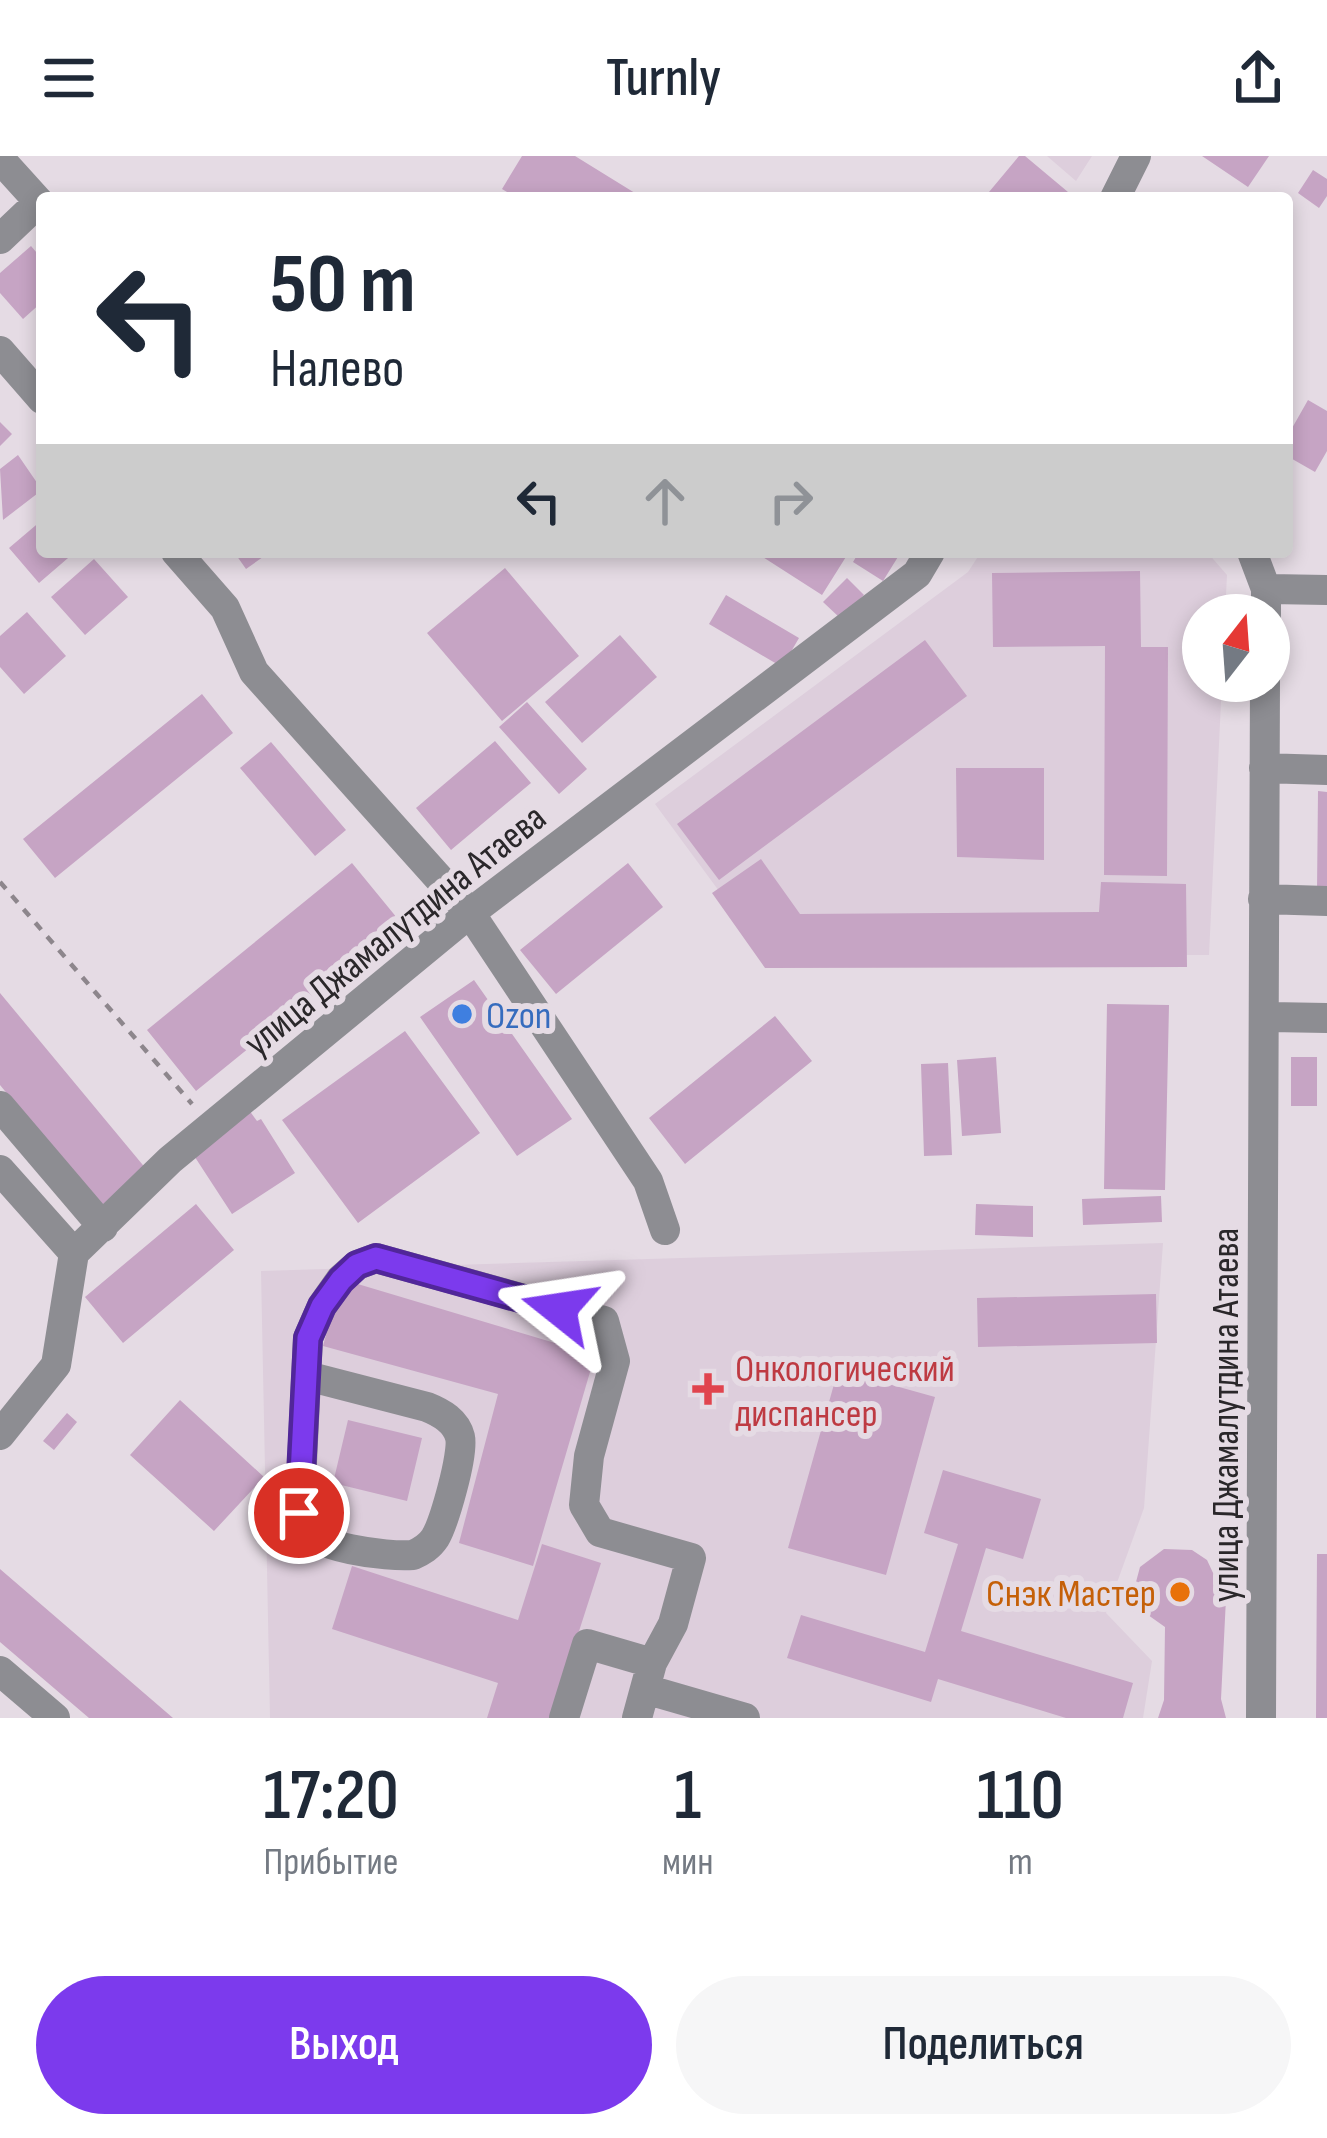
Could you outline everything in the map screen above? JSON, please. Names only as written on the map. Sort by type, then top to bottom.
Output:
[{"type":"street","points":[[1118,192],[1136,156]]},
{"type":"street","points":[[0,159],[36,199]]},
{"type":"street","points":[[0,239],[36,205]]},
{"type":"street","points":[[0,351],[36,392]]},
{"type":"street","points":[[181,558],[225,608],[254,672],[470,913],[648,1181],[665,1230]]},
{"type":"street","name":"улица Джамалутдина Атаева","points":[[74,1253],[170,1160],[470,913],[917,574],[926,558]]},
{"type":"street","points":[[1254,558],[1264,594]]},
{"type":"street","points":[[1290,597],[1327,590]]},
{"type":"street","name":"улица Джамалутдина Атаева","points":[[1261,1718],[1265,702]]},
{"type":"street","points":[[1264,768],[1327,770]]},
{"type":"street","points":[[1263,899],[1327,901]]},
{"type":"street","points":[[1265,1017],[1327,1018]]},
{"type":"street","points":[[0,1106],[103,1227]]},
{"type":"street","points":[[0,1170],[74,1253],[56,1365],[0,1435]]},
{"type":"street","points":[[308,1376],[427,1407],[440,1412],[458,1431],[462,1445],[440,1526],[425,1550],[399,1556],[326,1544],[301,1531],[308,1338],[322,1306],[341,1280],[366,1260],[376,1258],[604,1322],[615,1361],[589,1456],[584,1505],[600,1532],[692,1558],[673,1624],[644,1690]]},
{"type":"street","points":[[564,1718],[587,1644],[644,1690],[745,1718]]},
{"type":"street","points":[[0,1671],[55,1718]]},
{"type":"path","points":[[0,882],[211,1126]]},
{"type":"shaded area","points":[[1047,156],[1092,156],[1076,181]]},
{"type":"shaded area","points":[[977,558],[1212,558],[1227,575],[1226,594],[1182,594],[1182,702],[1221,702],[1209,955],[766,955],[655,804],[968,572]]},
{"type":"shaded area","name":"Онкологический диспансер","points":[[1163,1243],[1144,1508],[1106,1613],[1152,1661],[1143,1718],[270,1718],[261,1271]]},
{"type":"building","points":[[522,156],[575,156],[633,192],[507,192],[502,189]]},
{"type":"building","points":[[1019,156],[1025,156],[1068,192],[989,192]]},
{"type":"building","points":[[1202,156],[1269,156],[1248,187]]},
{"type":"building","points":[[1313,170],[1327,179],[1327,196],[1319,208],[1298,193]]},
{"type":"building","points":[[31,246],[36,252],[36,307],[23,319],[0,293],[0,273]]},
{"type":"building","points":[[1308,400],[1327,411],[1327,451],[1315,472],[1293,459],[1293,426]]},
{"type":"building","points":[[0,422],[12,434],[0,446]]},
{"type":"building","points":[[18,455],[36,481],[36,495],[3,520],[0,469]]},
{"type":"building","points":[[36,525],[36,558],[68,558],[39,583],[9,548]]},
{"type":"building","points":[[238,558],[262,558],[246,569]]},
{"type":"building","points":[[764,558],[845,558],[822,595]]},
{"type":"building","points":[[855,558],[897,558],[883,581],[853,562]]},
{"type":"building","points":[[94,559],[128,597],[85,635],[51,597]]},
{"type":"building","points":[[505,568],[579,656],[502,721],[427,633]]},
{"type":"building","points":[[1140,571],[1141,647],[1168,647],[1167,876],[1104,875],[1105,646],[993,647],[992,573]]},
{"type":"building","points":[[847,578],[864,595],[840,618],[823,602]]},
{"type":"building","points":[[726,595],[799,638],[782,667],[709,624]]},
{"type":"building","points":[[27,612],[66,656],[24,694],[0,667],[0,636]]},
{"type":"building","points":[[620,635],[657,677],[582,743],[545,702]]},
{"type":"building","points":[[925,640],[967,696],[719,880],[677,824]]},
{"type":"building","points":[[202,694],[233,733],[55,878],[23,839]]},
{"type":"building","points":[[527,702],[587,769],[559,794],[499,727]]},
{"type":"building","points":[[495,741],[531,783],[451,850],[416,808]]},
{"type":"building","points":[[271,742],[346,830],[315,856],[240,768]]},
{"type":"building","points":[[956,768],[1044,768],[1044,860],[957,857]]},
{"type":"building","points":[[1318,791],[1327,792],[1327,891],[1317,891]]},
{"type":"building","points":[[761,859],[800,914],[1099,912],[1101,882],[1186,884],[1187,967],[765,968],[712,893]]},
{"type":"building","points":[[352,863],[402,924],[196,1091],[147,1030]]},
{"type":"building","points":[[628,863],[663,907],[556,994],[520,950]]},
{"type":"building","points":[[474,980],[572,1119],[517,1156],[420,1017]]},
{"type":"building","points":[[0,993],[147,1170],[101,1208],[0,1085]]},
{"type":"building","points":[[1107,1004],[1169,1005],[1165,1190],[1104,1189]]},
{"type":"building","points":[[775,1016],[812,1061],[685,1164],[649,1118]]},
{"type":"building","points":[[405,1031],[480,1133],[358,1223],[282,1120]]},
{"type":"building","points":[[996,1057],[1001,1133],[962,1136],[957,1060]]},
{"type":"building","points":[[1291,1057],[1317,1057],[1317,1106],[1291,1106]]},
{"type":"building","points":[[948,1063],[952,1155],[924,1156],[921,1064]]},
{"type":"building","points":[[249,1110],[257,1121],[261,1119],[295,1173],[232,1214],[189,1148]]},
{"type":"building","points":[[1161,1196],[1162,1222],[1083,1225],[1082,1199]]},
{"type":"building","points":[[196,1204],[234,1250],[123,1343],[85,1297]]},
{"type":"building","points":[[976,1204],[1033,1206],[1033,1237],[975,1235]]},
{"type":"building","points":[[341,1279],[595,1355],[533,1566],[459,1543],[498,1394],[323,1346]]},
{"type":"building","points":[[1156,1294],[1157,1343],[978,1347],[977,1298]]},
{"type":"building","points":[[838,1370],[935,1397],[886,1575],[788,1548]]},
{"type":"building","points":[[180,1400],[264,1477],[214,1531],[130,1455]]},
{"type":"building","points":[[67,1413],[77,1422],[54,1450],[43,1441]]},
{"type":"building","points":[[348,1420],[422,1438],[407,1501],[333,1483]]},
{"type":"building","points":[[943,1470],[1041,1499],[1023,1559],[986,1548],[961,1631],[1133,1683],[1123,1718],[1066,1718],[938,1679],[931,1702],[787,1658],[801,1615],[925,1652],[958,1544],[924,1533]]},
{"type":"building","points":[[542,1544],[601,1563],[551,1718],[487,1718],[498,1683],[332,1629],[352,1566],[518,1620]]},
{"type":"building","points":[[1164,1549],[1192,1550],[1207,1560],[1214,1575],[1227,1578],[1221,1699],[1226,1718],[1158,1718],[1164,1700],[1165,1627],[1141,1610],[1136,1582],[1140,1567]]},
{"type":"building","points":[[1317,1554],[1327,1554],[1327,1718],[1316,1718]]},
{"type":"building","points":[[0,1569],[173,1718],[89,1718],[0,1642]]},
{"type":"place","name":"Ozon","points":[[462,1014]]},
{"type":"place","name":"Онкологический диспансер","points":[[708,1389]]},
{"type":"place","name":"Снэк Мастер","points":[[1180,1592]]},
{"type":"route","points":[[299,1513],[308,1338],[322,1306],[357,1265],[376,1258],[559,1309]]}]
